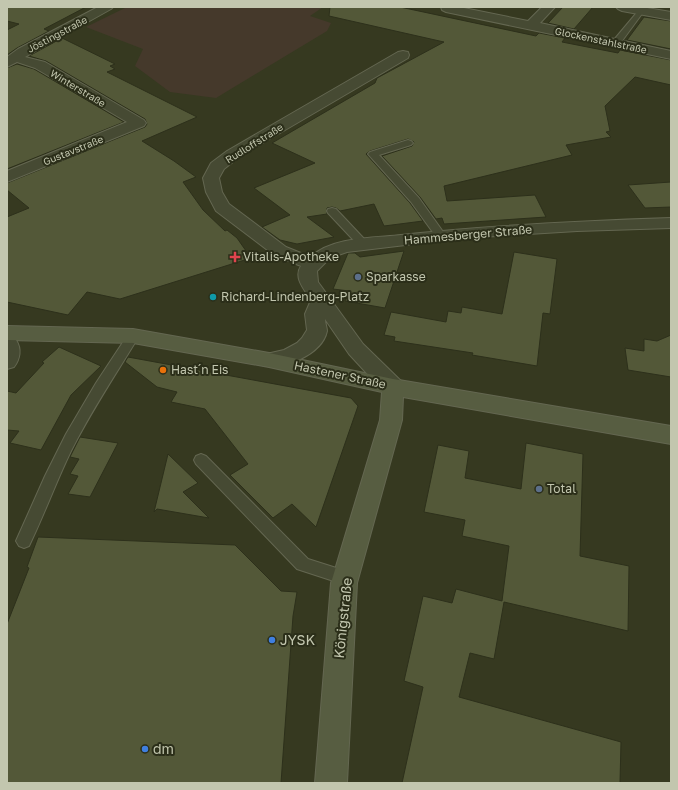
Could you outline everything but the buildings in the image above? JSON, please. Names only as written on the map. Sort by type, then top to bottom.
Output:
[{"type":"main road","name":"Hastener Straße","points":[[7,334],[133,336],[269,360],[393,387],[671,435]]},
{"type":"main road","name":"Königstraße","points":[[331,783],[344,583],[391,420],[393,387]]},
{"type":"street","name":"Jöstingstraße","points":[[11,61],[23,52],[107,7]]},
{"type":"street","name":"Glockenstahlstraße","points":[[531,26],[549,7]]},
{"type":"street","points":[[622,7],[671,16]]},
{"type":"street","name":"Glockenstahlstraße","points":[[447,8],[671,55]]},
{"type":"street","name":"Rudloffstraße","points":[[313,264],[280,251],[222,207],[214,192],[211,178],[217,166],[233,154],[402,55]]},
{"type":"street","name":"Winterstraße","points":[[11,61],[40,65],[139,123]]},
{"type":"street","name":"Gustavstraße","points":[[7,177],[139,123]]},
{"type":"street","name":"Hammesberger Straße","points":[[313,264],[324,254],[344,248],[441,236],[576,226],[671,223]]},
{"type":"street","points":[[313,264],[308,270],[308,282],[356,349],[393,387]]},
{"type":"street","points":[[269,360],[290,356],[301,350],[312,341],[318,330],[314,320],[315,312],[321,300]]},
{"type":"street","points":[[7,344],[9,345],[9,359],[7,362]]},
{"type":"lane","points":[[616,44],[642,11]]},
{"type":"lane","points":[[408,143],[373,154],[415,200],[441,236]]},
{"type":"lane","points":[[332,211],[364,245]]},
{"type":"lane","points":[[24,541],[43,494],[71,438],[102,384],[133,336]]},
{"type":"lane","points":[[200,460],[303,564],[346,578]]},
{"type":"shaded area","points":[[127,7],[323,7],[310,16],[331,23],[327,31],[216,98],[170,92],[135,66],[143,49],[86,27]]},
{"type":"place","name":"Vitalis-Apotheke","points":[[235,257]]},
{"type":"place","name":"Sparkasse","points":[[358,277]]},
{"type":"place","name":"Richard-Lindenberg-Platz","points":[[213,297]]},
{"type":"place","name":"Hast´n Eis","points":[[163,370]]},
{"type":"place","name":"Total","points":[[539,489]]},
{"type":"place","name":"JYSK","points":[[272,640]]},
{"type":"place","name":"dm","points":[[145,749]]}]
